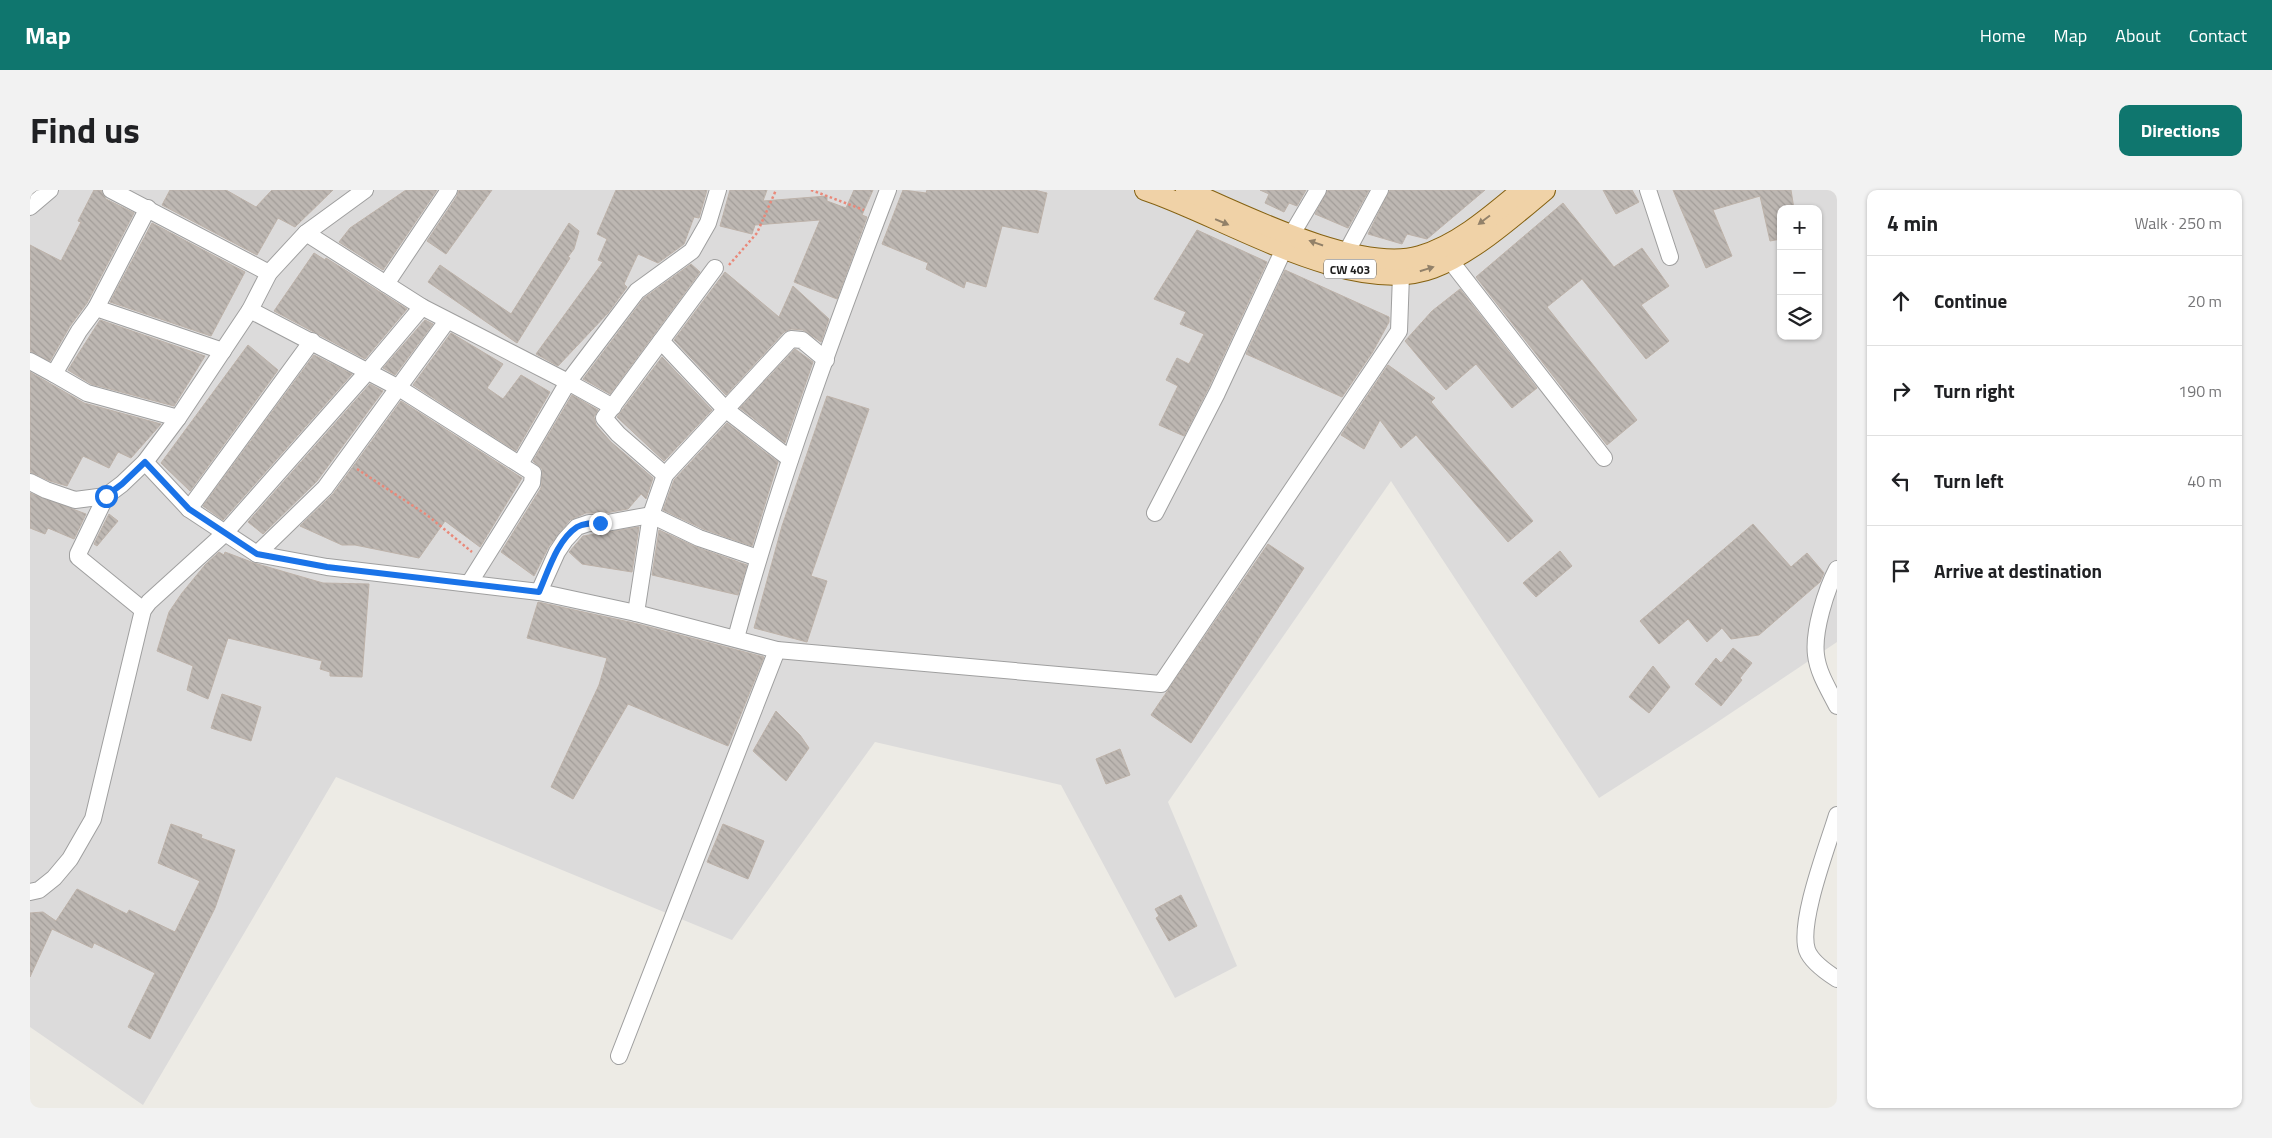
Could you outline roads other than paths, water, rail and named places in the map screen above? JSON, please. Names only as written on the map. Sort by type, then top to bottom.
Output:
[{"type":"main road","name":"CW 403","points":[[1145,190],[1196,197],[1288,242],[1374,274],[1401,275],[1432,268],[1484,238],[1515,202]]},
{"type":"main road","name":"CW 403","points":[[1288,242],[1385,259],[1419,256],[1438,249],[1515,202],[1545,190]]},
{"type":"street","points":[[30,207],[50,190]]},
{"type":"street","points":[[111,190],[269,273]]},
{"type":"street","points":[[143,610],[78,557],[106,496],[145,462],[178,418],[250,310],[269,273],[306,233],[365,190]]},
{"type":"street","points":[[386,284],[449,190]]},
{"type":"street","points":[[520,464],[568,382],[637,291],[692,251],[708,223],[718,190]]},
{"type":"street","points":[[736,638],[758,558],[790,459],[888,190]]},
{"type":"street","points":[[1155,513],[1217,394],[1288,242],[1318,190]]},
{"type":"street","points":[[1346,253],[1380,190]]},
{"type":"street","points":[[1648,190],[1670,257]]},
{"type":"street","points":[[54,374],[79,331],[96,308],[148,208]]},
{"type":"street","points":[[306,233],[422,307],[613,407]]},
{"type":"street","points":[[1449,259],[1604,458]]},
{"type":"street","points":[[665,475],[618,434],[604,418],[715,268]]},
{"type":"street","points":[[145,462],[189,509],[224,534],[257,554],[327,567],[470,582],[539,592],[636,613],[776,650],[1161,684],[1399,330],[1401,275]]},
{"type":"street","points":[[30,892],[39,890],[54,878],[70,859],[93,819],[143,610],[149,602],[224,534],[422,307]]},
{"type":"street","points":[[96,308],[223,351]]},
{"type":"street","points":[[250,310],[312,340],[399,388],[533,473],[532,483],[470,582]]},
{"type":"street","points":[[257,554],[325,488],[346,462],[447,321]]},
{"type":"street","points":[[636,613],[651,515],[665,475],[725,409],[761,374],[791,338],[802,340],[826,360]]},
{"type":"street","points":[[189,509],[312,340]]},
{"type":"street","points":[[661,341],[725,409],[790,459]]},
{"type":"street","points":[[30,361],[87,393],[178,418]]},
{"type":"street","points":[[30,482],[75,500],[106,496]]},
{"type":"street","points":[[539,592],[557,552],[576,527],[589,523],[607,523],[651,515],[699,538],[758,558]]},
{"type":"street","points":[[1837,569],[1823,605],[1817,634],[1816,655],[1822,675],[1837,706]]},
{"type":"street","points":[[619,1056],[776,650]]},
{"type":"street","points":[[1837,815],[1813,895],[1805,937],[1811,958],[1837,979]]}]
